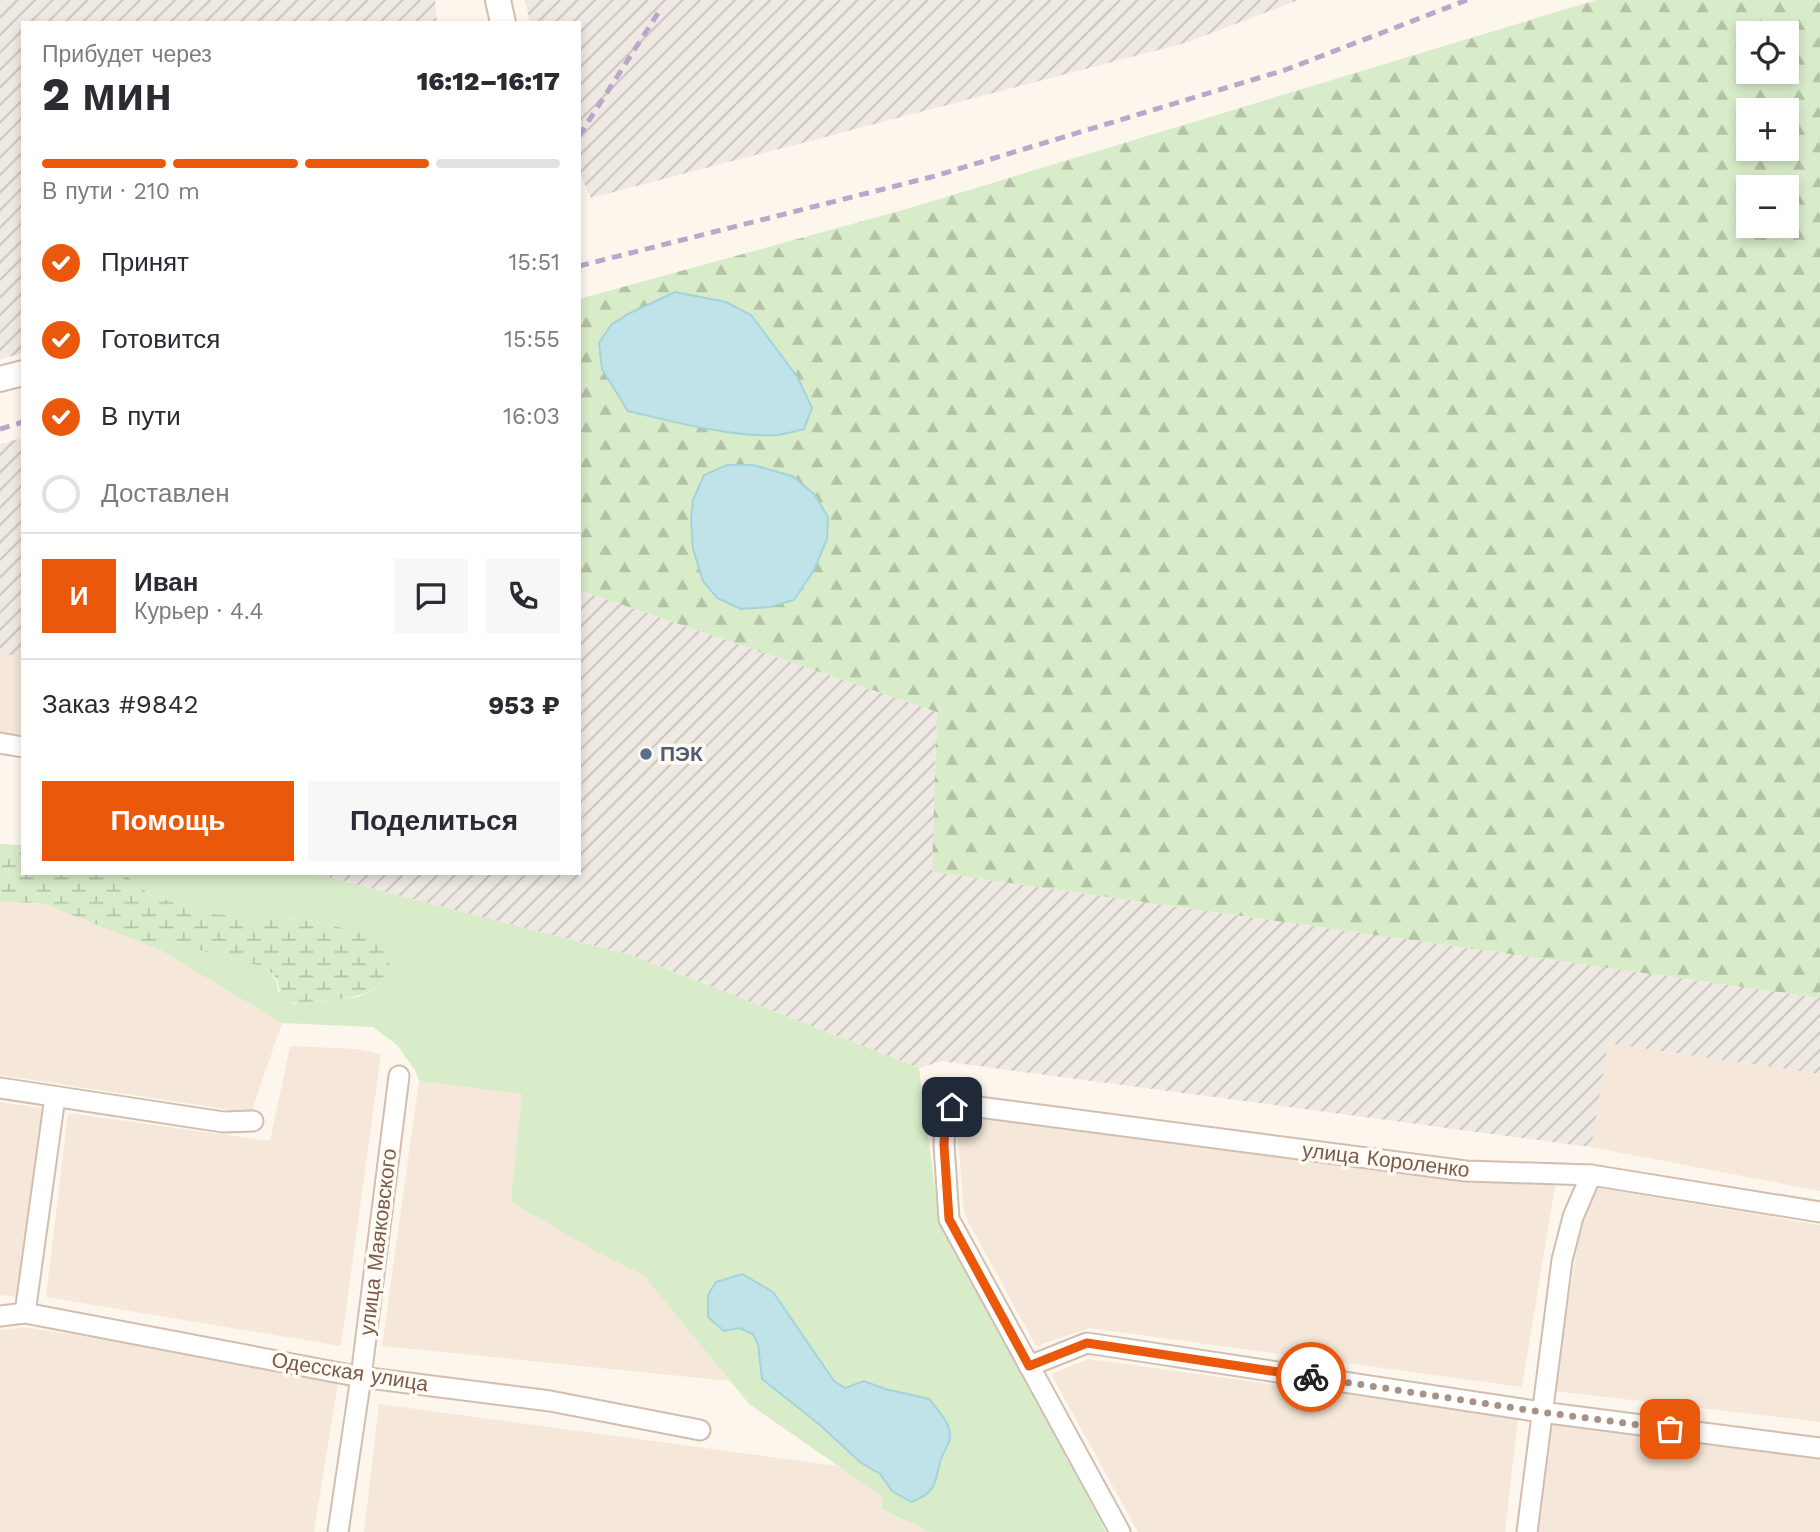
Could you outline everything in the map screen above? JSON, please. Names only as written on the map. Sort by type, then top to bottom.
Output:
[{"type":"street","points":[[498,0],[503,21]]},
{"type":"street","points":[[0,379],[21,374]]},
{"type":"street","points":[[0,743],[21,747]]},
{"type":"street","name":"улица Маяковского","points":[[338,1532],[361,1377],[399,1076]]},
{"type":"street","points":[[0,1088],[223,1122],[253,1121]]},
{"type":"street","points":[[25,1313],[55,1097]]},
{"type":"street","name":"улица Короленко","points":[[1029,1366],[949,1219],[944,1145],[945,1123],[952,1107],[971,1106],[1466,1171],[1591,1175],[1820,1212]]},
{"type":"street","points":[[1527,1532],[1562,1260],[1573,1217],[1591,1175]]},
{"type":"street","name":"Одесская улица","points":[[0,1316],[25,1313],[361,1377],[550,1401],[700,1430]]},
{"type":"street","points":[[1120,1532],[1029,1366],[1087,1343],[1541,1412],[1820,1448]]},
{"type":"shaded area","points":[[0,0],[435,0],[437,21],[21,21],[21,354],[0,359]]},
{"type":"shaded area","points":[[525,0],[1298,0],[1185,43],[591,198],[581,176],[581,21],[530,21]]},
{"type":"shaded area","points":[[21,440],[21,655],[0,655],[0,444]]},
{"type":"shaded area","points":[[581,591],[937,712],[932,872],[1820,998],[1820,1074],[1608,1043],[1591,1147],[941,1061],[919,1068],[631,955],[319,875],[581,875]]},
{"type":"shaded area","points":[[0,655],[21,655],[21,738],[0,738]]},
{"type":"shaded area","points":[[0,902],[42,903],[160,950],[282,1023],[251,1113],[0,1075]]},
{"type":"shaded area","points":[[1607,1043],[1820,1074],[1820,1191],[1591,1147]]},
{"type":"shaded area","points":[[290,1046],[357,1049],[381,1054],[341,1346],[46,1297],[68,1113],[270,1141]]},
{"type":"shaded area","points":[[419,1081],[522,1094],[599,1253],[643,1275],[730,1381],[382,1346]]},
{"type":"shaded area","points":[[0,1102],[42,1108],[18,1297],[0,1295]]},
{"type":"shaded area","points":[[956,1114],[1556,1181],[1522,1387],[1089,1328],[1036,1346],[964,1214]]},
{"type":"shaded area","points":[[1587,1186],[1820,1225],[1820,1422],[1554,1391]]},
{"type":"shaded area","points":[[24,1327],[339,1376],[314,1532],[0,1532],[0,1330]]},
{"type":"shaded area","points":[[1089,1359],[1518,1418],[1505,1532],[1138,1532],[1051,1374]]},
{"type":"shaded area","points":[[379,1404],[838,1466],[883,1497],[883,1511],[931,1532],[364,1532]]},
{"type":"shaded area","points":[[1549,1422],[1820,1459],[1820,1532],[1537,1532]]},
{"type":"green space","points":[[1596,0],[1820,0],[1820,998],[932,872],[937,712],[581,591],[581,298],[903,210]]},
{"type":"green space","points":[[0,844],[21,845],[21,875],[125,875],[150,895],[213,914],[315,921],[370,936],[388,947],[390,963],[387,975],[369,991],[343,999],[296,1003],[282,996],[274,976],[261,966],[165,941],[160,950],[42,903],[0,902]]},
{"type":"green space","points":[[125,875],[319,875],[631,955],[919,1068],[939,1219],[1106,1532],[931,1532],[882,1510],[883,1497],[749,1404],[643,1275],[511,1202],[522,1094],[419,1081],[415,1070],[397,1045],[373,1027],[282,1023],[160,950],[165,941],[261,966],[273,976],[278,991],[293,1004],[358,997],[378,987],[315,921],[213,914],[150,895]]},
{"type":"water","points":[[675,292],[726,302],[751,315],[798,378],[812,408],[804,429],[777,435],[742,434],[628,411],[602,369],[599,343],[611,325]]},
{"type":"water","points":[[727,465],[753,465],[792,476],[814,494],[828,517],[827,539],[814,570],[794,600],[770,607],[741,609],[717,598],[703,581],[693,549],[693,500],[704,475]]},
{"type":"water","points":[[742,1274],[773,1292],[834,1381],[845,1388],[864,1381],[885,1389],[929,1399],[950,1432],[931,1490],[911,1502],[892,1491],[880,1474],[860,1462],[820,1425],[762,1379],[758,1344],[753,1334],[740,1328],[724,1331],[708,1317],[708,1295],[716,1282]]},
{"type":"railway","points":[[581,265],[935,176],[1285,70],[1467,0]]},
{"type":"railway","points":[[581,133],[660,10]]},
{"type":"railway","points":[[0,429],[21,423]]},
{"type":"way so far","points":[[1311,1377],[1670,1429]]},
{"type":"place","name":"ПЭК","points":[[646,754]]},
{"type":"route","points":[[952,1107],[945,1123],[944,1145],[949,1219],[1029,1366],[1087,1343],[1311,1377]]}]
